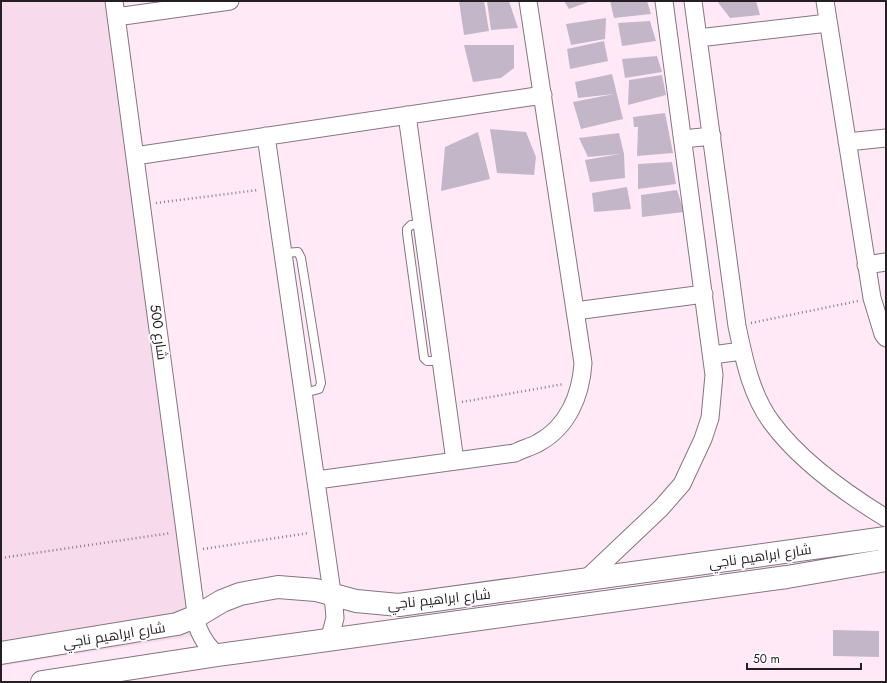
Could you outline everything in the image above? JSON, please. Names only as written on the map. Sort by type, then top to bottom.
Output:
[{"type":"street","points":[[115,9],[230,1]]},
{"type":"street","points":[[316,480],[514,452],[538,443],[559,427],[574,406],[582,381],[584,363],[528,1]]},
{"type":"street","points":[[584,581],[661,508],[682,484],[703,439],[710,418],[714,376],[712,355],[664,1]]},
{"type":"street","points":[[693,1],[737,326],[746,369],[771,423],[792,445],[837,486],[886,518]]},
{"type":"street","points":[[825,1],[866,265],[872,298],[883,334],[886,338]]},
{"type":"street","name":"شارع 500","points":[[115,9],[197,616],[202,639],[209,648],[218,655]]},
{"type":"street","points":[[698,38],[828,24]]},
{"type":"street","points":[[135,156],[543,95]]},
{"type":"street","points":[[407,115],[455,461]]},
{"type":"street","points":[[266,136],[335,618],[330,641]]},
{"type":"street","points":[[683,139],[712,136]]},
{"type":"street","points":[[847,142],[886,138]]},
{"type":"street","points":[[866,265],[886,262]]},
{"type":"street","points":[[576,311],[704,294]]},
{"type":"street","points":[[712,355],[742,351]]},
{"type":"street","name":"شارع ابراهيم ناجي","points":[[1,653],[166,626],[197,616],[222,601],[258,590],[297,587],[356,601],[399,605],[584,581],[886,538]]},
{"type":"street","name":"شارع ابراهيم ناجي","points":[[42,682],[218,655],[330,641],[787,577],[886,560]]},
{"type":"path","points":[[142,205],[273,188]]},
{"type":"path","points":[[737,326],[872,298]]},
{"type":"path","points":[[447,404],[582,381]]},
{"type":"path","points":[[1,558],[186,530]]},
{"type":"path","points":[[189,552],[323,531]]},
{"type":"shaded area","points":[[1,1],[124,1],[186,500],[206,634],[1,666]]},
{"type":"building","points":[[459,1],[484,1],[489,31],[464,35]]},
{"type":"building","points":[[487,1],[509,1],[518,28],[491,30]]},
{"type":"building","points":[[564,1],[591,1],[569,9]]},
{"type":"building","points":[[610,1],[647,1],[651,14],[614,18]]},
{"type":"building","points":[[717,1],[756,1],[760,15],[730,18]]},
{"type":"building","points":[[606,18],[605,39],[571,45],[566,24]]},
{"type":"building","points":[[650,21],[656,41],[622,46],[618,23]]},
{"type":"building","points":[[604,41],[608,61],[570,69],[567,49]]},
{"type":"building","points":[[464,45],[514,45],[514,68],[501,78],[473,82]]},
{"type":"building","points":[[657,56],[662,72],[625,78],[622,59]]},
{"type":"building","points":[[612,74],[623,119],[581,129],[573,102],[614,94],[578,98],[575,82]]},
{"type":"building","points":[[662,75],[666,95],[628,105],[629,80]]},
{"type":"building","points":[[665,113],[673,153],[637,156],[638,127],[634,127],[633,117]]},
{"type":"building","points":[[490,129],[526,132],[536,157],[534,175],[497,173]]},
{"type":"building","points":[[478,132],[490,179],[441,191],[445,147]]},
{"type":"building","points":[[619,133],[624,154],[625,178],[590,182],[585,160],[620,154],[588,157],[579,138]]},
{"type":"building","points":[[672,162],[676,184],[638,189],[638,164]]},
{"type":"building","points":[[627,187],[631,209],[594,212],[592,193]]},
{"type":"building","points":[[677,190],[684,212],[642,217],[641,195]]},
{"type":"building","points":[[833,630],[879,631],[879,657],[833,656]]}]
